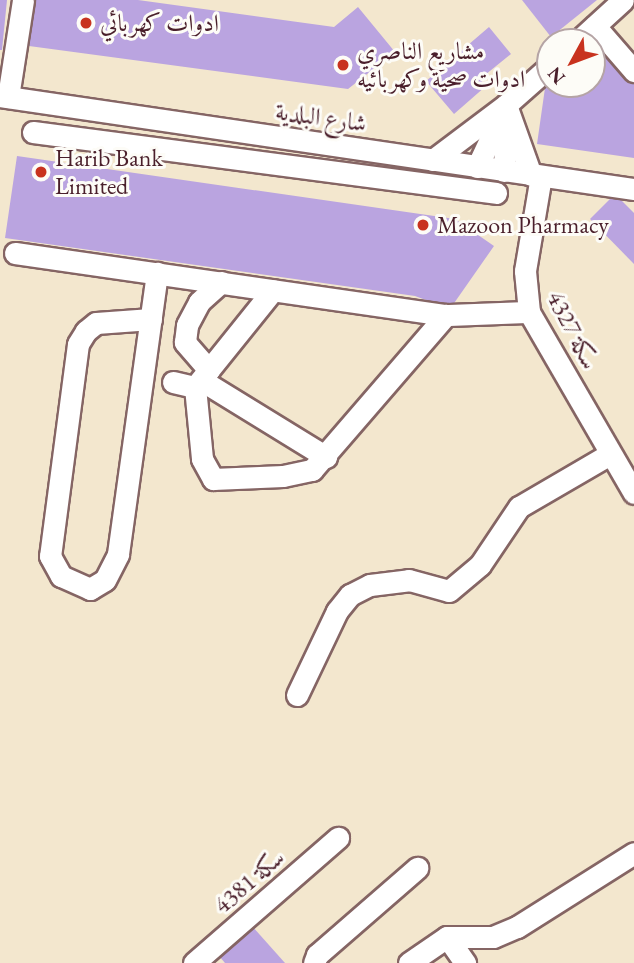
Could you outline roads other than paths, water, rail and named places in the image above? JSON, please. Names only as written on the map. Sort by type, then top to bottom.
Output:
[{"type":"street","points":[[4,97],[23,0]]},
{"type":"street","points":[[593,28],[624,0]]},
{"type":"street","points":[[595,26],[634,71]]},
{"type":"street","points":[[433,160],[506,105],[536,78]]},
{"type":"street","name":"شارع البلدية","points":[[4,97],[634,189]]},
{"type":"street","points":[[477,167],[506,105]]},
{"type":"street","points":[[504,171],[506,105]]},
{"type":"street","points":[[506,105],[536,175]]},
{"type":"street","points":[[113,142],[117,114]]},
{"type":"street","points":[[33,132],[496,193]]},
{"type":"street","points":[[257,161],[260,135]]},
{"type":"street","points":[[396,180],[401,155]]},
{"type":"street","name":"سكة 4327","points":[[536,175],[525,271],[529,312],[634,493]]},
{"type":"street","points":[[15,253],[446,315],[529,312]]},
{"type":"street","points":[[151,319],[96,323],[86,331],[78,344],[50,556],[61,576],[90,589],[105,580],[114,568],[118,554],[151,319],[157,273]]},
{"type":"street","points":[[222,282],[199,302],[187,325],[185,342],[202,379],[202,459],[213,479],[293,474],[312,470],[446,315]]},
{"type":"street","points":[[202,379],[273,290]]},
{"type":"street","points":[[173,382],[202,379],[326,457]]},
{"type":"street","points":[[297,695],[337,611],[350,595],[370,585],[409,580],[449,591],[471,576],[519,507],[610,454]]},
{"type":"street","name":"سكة 4381","points":[[194,963],[338,838]]},
{"type":"street","points":[[409,963],[447,937],[493,937],[517,927],[634,853]]},
{"type":"street","points":[[314,963],[317,955],[417,867]]},
{"type":"street","points":[[447,937],[465,963]]},
{"type":"place","name":"ادوات كهربائي","points":[[86,23]]},
{"type":"place","name":"مشاريع الناصري ادوات صحية وكهربائيه","points":[[343,65]]},
{"type":"place","name":"Harib Bank Limited","points":[[41,172]]},
{"type":"place","name":"Mazoon Pharmacy","points":[[423,225]]}]
